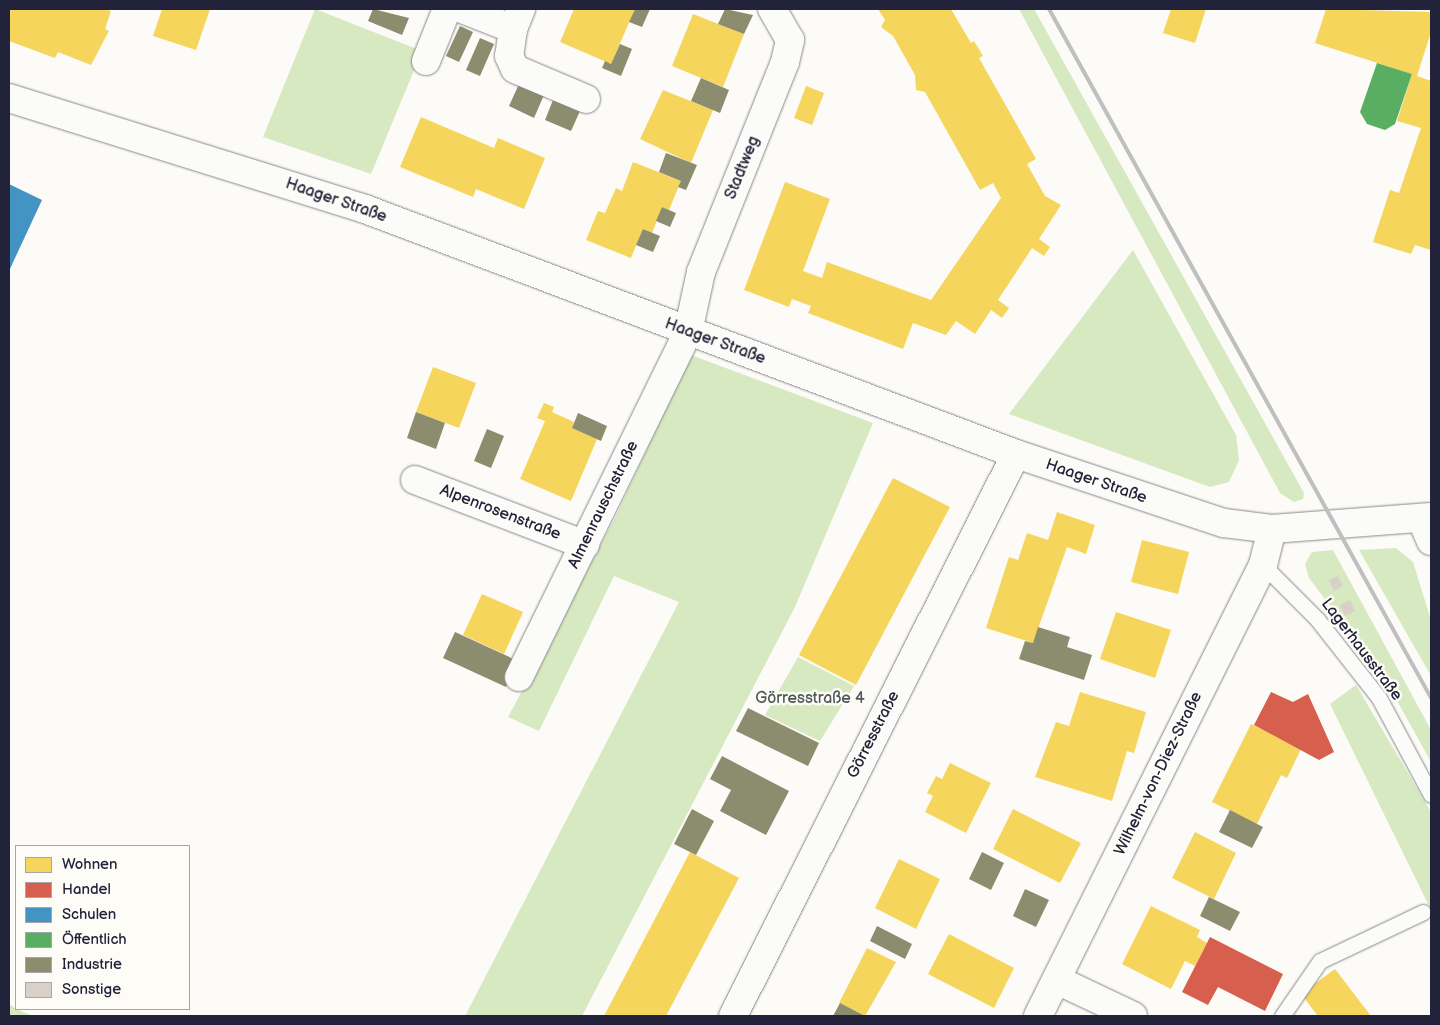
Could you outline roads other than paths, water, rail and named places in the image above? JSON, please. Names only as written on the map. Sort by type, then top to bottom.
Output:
[{"type":"street","points":[[426,61],[447,9]]},
{"type":"street","points":[[462,9],[517,19],[509,56],[514,69],[586,99]]},
{"type":"street","name":"Stadtweg","points":[[688,332],[701,272],[785,62],[790,40],[772,9]]},
{"type":"street","name":"Haager Straße","points":[[9,98],[365,209],[1016,454],[1224,523],[1272,529],[1428,525]]},
{"type":"street","name":"Almenrauschstraße","points":[[519,677],[688,332]]},
{"type":"street","name":"Görresstraße","points":[[733,1016],[1016,454]]},
{"type":"street","name":"Alpenrosenstraße","points":[[415,480],[585,545]]},
{"type":"street","name":"Wilhelm-von-Diez-Straße","points":[[1038,1016],[1263,564],[1272,529]]},
{"type":"street","points":[[1056,980],[1133,1016]]},
{"type":"lane","name":"Lagerhausstraße","points":[[1263,564],[1317,619],[1379,698],[1431,795]]},
{"type":"lane","points":[[1282,1016],[1320,961],[1423,912]]},
{"type":"railway","points":[[1049,9],[1431,698]]},
{"type":"park label","name":"Görresstraße 4","points":[[810,699]]}]
